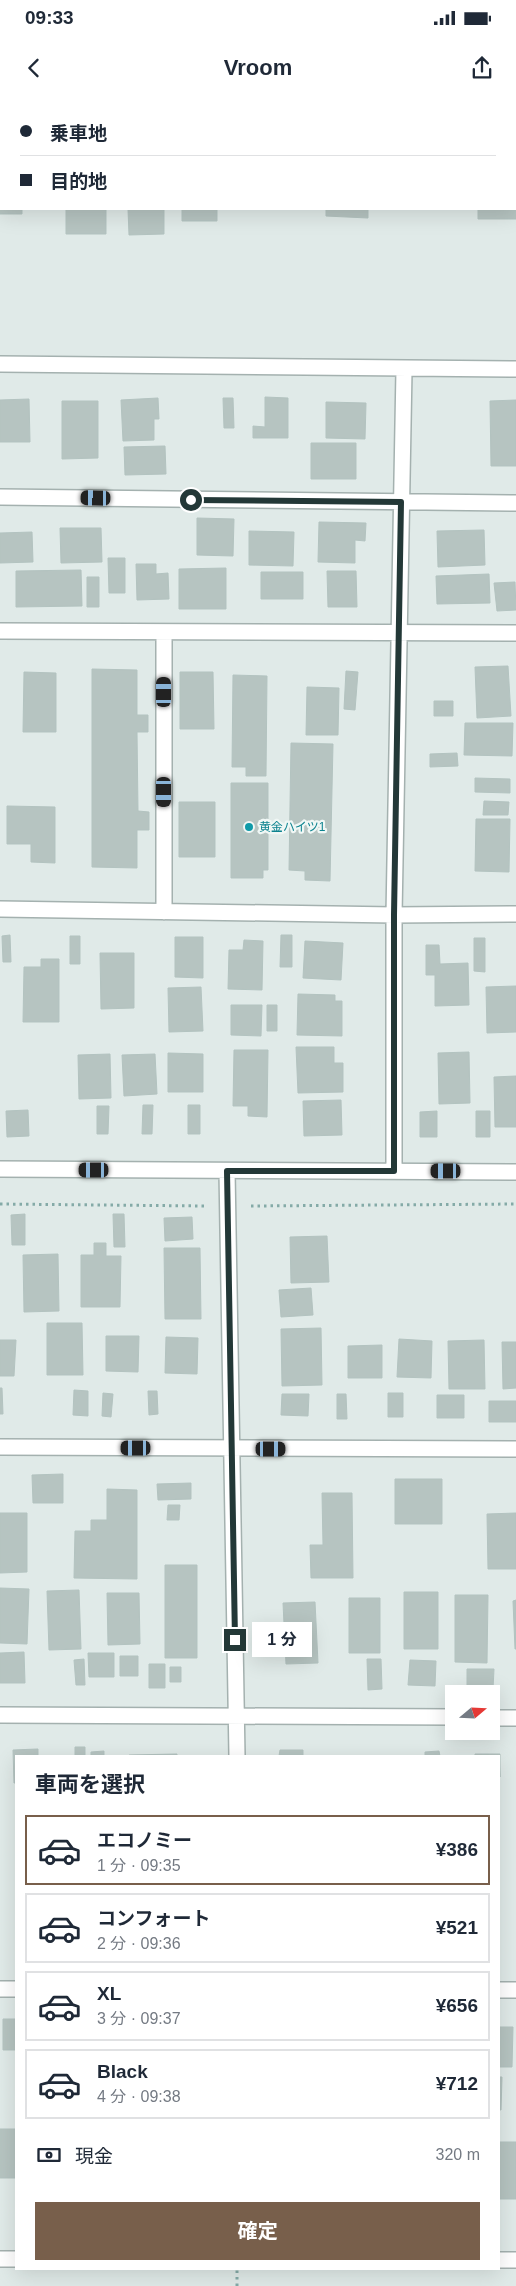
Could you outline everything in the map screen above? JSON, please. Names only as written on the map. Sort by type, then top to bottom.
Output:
[{"type":"street","points":[[0,364],[404,370],[516,369]]},
{"type":"street","points":[[394,1171],[394,915],[404,370]]},
{"type":"street","points":[[0,497],[516,503]]},
{"type":"street","points":[[0,631],[516,633]]},
{"type":"street","points":[[164,632],[164,912]]},
{"type":"street","points":[[0,909],[394,915],[516,914]]},
{"type":"street","points":[[0,1169],[516,1172]]},
{"type":"street","points":[[227,1171],[237,1755]]},
{"type":"street","points":[[0,1447],[233,1450],[516,1449]]},
{"type":"street","points":[[0,1715],[445,1718]]},
{"type":"street","points":[[500,1718],[516,1718]]},
{"type":"street","points":[[0,1990],[15,1990]]},
{"type":"street","points":[[500,1990],[516,1990]]},
{"type":"street","points":[[0,2259],[15,2259]]},
{"type":"street","points":[[500,2260],[516,2260]]},
{"type":"path","points":[[0,1204],[228,1206],[516,1204]]},
{"type":"path","points":[[237,2270],[237,2286]]},
{"type":"building","points":[[0,210],[22,210],[22,214],[0,214]]},
{"type":"building","points":[[66,210],[106,210],[106,234],[66,234]]},
{"type":"building","points":[[128,210],[164,210],[164,234],[129,235]]},
{"type":"building","points":[[182,210],[217,210],[217,221],[182,221]]},
{"type":"building","points":[[326,210],[368,210],[368,218],[326,216]]},
{"type":"building","points":[[478,210],[516,210],[516,219],[478,219]]},
{"type":"building","points":[[265,397],[288,398],[288,438],[253,438],[253,426],[265,427]]},
{"type":"building","points":[[158,398],[159,419],[154,419],[154,440],[123,441],[121,400]]},
{"type":"building","points":[[223,398],[233,398],[234,428],[224,428]]},
{"type":"building","points":[[29,399],[30,442],[0,442],[0,400]]},
{"type":"building","points":[[516,400],[516,466],[491,466],[490,401]]},
{"type":"building","points":[[62,401],[98,401],[98,458],[62,459]]},
{"type":"building","points":[[326,402],[366,403],[365,439],[326,438]]},
{"type":"building","points":[[311,443],[356,443],[356,479],[311,479]]},
{"type":"building","points":[[165,446],[166,474],[125,475],[124,447]]},
{"type":"building","points":[[197,518],[234,519],[233,556],[197,555]]},
{"type":"building","points":[[319,522],[366,523],[365,541],[355,540],[355,563],[318,562]]},
{"type":"building","points":[[60,528],[101,528],[102,562],[61,563]]},
{"type":"building","points":[[484,530],[485,565],[438,567],[437,531]]},
{"type":"building","points":[[249,531],[294,532],[293,566],[249,565]]},
{"type":"building","points":[[32,532],[33,562],[0,563],[0,533]]},
{"type":"building","points":[[108,558],[125,558],[125,593],[109,593]]},
{"type":"building","points":[[136,564],[156,564],[156,574],[168,573],[169,599],[137,600]]},
{"type":"building","points":[[226,568],[226,609],[179,609],[179,569]]},
{"type":"building","points":[[81,570],[82,606],[16,607],[16,571]]},
{"type":"building","points":[[327,571],[356,571],[357,607],[328,607]]},
{"type":"building","points":[[261,572],[303,572],[303,599],[261,599]]},
{"type":"building","points":[[489,574],[490,603],[437,604],[436,576]]},
{"type":"building","points":[[87,577],[99,577],[99,607],[87,607]]},
{"type":"building","points":[[515,582],[516,610],[497,611],[494,583]]},
{"type":"building","points":[[508,666],[511,716],[477,718],[475,667]]},
{"type":"building","points":[[92,669],[137,670],[137,715],[148,715],[148,732],[137,732],[138,811],[149,812],[149,830],[137,830],[137,868],[92,867]]},
{"type":"building","points":[[346,671],[358,672],[355,710],[344,709]]},
{"type":"building","points":[[24,672],[56,673],[56,732],[23,732]]},
{"type":"building","points":[[180,672],[213,672],[214,729],[180,729]]},
{"type":"building","points":[[233,675],[267,676],[266,776],[246,776],[246,767],[232,767]]},
{"type":"building","points":[[307,687],[339,688],[338,735],[306,735]]},
{"type":"building","points":[[434,701],[453,701],[453,716],[434,716]]},
{"type":"building","points":[[465,723],[513,723],[512,756],[464,755]]},
{"type":"building","points":[[291,743],[333,744],[330,881],[305,880],[305,871],[289,870]]},
{"type":"building","points":[[457,753],[458,766],[430,767],[430,754]]},
{"type":"building","points":[[475,778],[510,779],[510,793],[475,792]]},
{"type":"building","name":"黄金ハイツ1","points":[[231,783],[268,783],[268,870],[263,870],[263,878],[231,878]]},
{"type":"building","points":[[484,801],[509,802],[508,815],[483,815]]},
{"type":"building","points":[[179,802],[215,802],[215,857],[179,857]]},
{"type":"building","points":[[7,806],[55,807],[55,863],[31,862],[31,844],[7,844]]},
{"type":"building","points":[[476,819],[510,819],[509,872],[475,871]]},
{"type":"building","points":[[10,935],[11,962],[3,962],[2,936]]},
{"type":"building","points":[[281,935],[292,935],[292,967],[280,967]]},
{"type":"building","points":[[70,936],[80,936],[80,964],[70,964]]},
{"type":"building","points":[[175,937],[203,937],[203,978],[175,977]]},
{"type":"building","points":[[474,938],[485,938],[485,972],[474,971]]},
{"type":"building","points":[[244,940],[263,941],[262,990],[228,989],[229,950],[243,950]]},
{"type":"building","points":[[305,941],[343,943],[341,980],[303,978]]},
{"type":"building","points":[[426,945],[439,945],[440,964],[468,963],[469,1005],[435,1006],[435,975],[426,975]]},
{"type":"building","points":[[100,953],[134,953],[134,1008],[101,1009]]},
{"type":"building","points":[[41,959],[59,959],[59,1022],[23,1022],[24,967],[41,967]]},
{"type":"building","points":[[516,986],[516,1032],[487,1033],[486,987]]},
{"type":"building","points":[[201,987],[203,1031],[169,1032],[168,988]]},
{"type":"building","points":[[298,994],[335,995],[335,1001],[342,1001],[342,1036],[297,1035]]},
{"type":"building","points":[[231,1005],[262,1005],[261,1036],[231,1035]]},
{"type":"building","points":[[267,1005],[277,1005],[277,1031],[267,1031]]},
{"type":"building","points":[[296,1047],[334,1047],[334,1063],[343,1063],[343,1092],[298,1093]]},
{"type":"building","points":[[234,1050],[268,1050],[267,1117],[248,1116],[248,1106],[233,1106]]},
{"type":"building","points":[[469,1052],[470,1103],[439,1104],[438,1053]]},
{"type":"building","points":[[168,1053],[203,1054],[203,1092],[168,1092]]},
{"type":"building","points":[[110,1054],[111,1098],[79,1099],[78,1055]]},
{"type":"building","points":[[155,1054],[157,1094],[124,1096],[122,1055]]},
{"type":"building","points":[[516,1076],[516,1127],[495,1127],[494,1077]]},
{"type":"building","points":[[341,1100],[342,1135],[304,1136],[303,1101]]},
{"type":"building","points":[[143,1105],[153,1105],[152,1134],[142,1134]]},
{"type":"building","points":[[188,1105],[200,1105],[200,1134],[188,1134]]},
{"type":"building","points":[[97,1106],[109,1106],[108,1134],[97,1134]]},
{"type":"building","points":[[28,1110],[29,1136],[7,1137],[6,1111]]},
{"type":"building","points":[[437,1111],[437,1137],[420,1137],[420,1112]]},
{"type":"building","points":[[476,1111],[490,1111],[490,1137],[476,1137]]},
{"type":"building","points":[[25,1214],[25,1245],[12,1245],[11,1215]]},
{"type":"building","points":[[113,1214],[124,1214],[125,1247],[114,1247]]},
{"type":"building","points":[[192,1217],[193,1239],[165,1241],[164,1218]]},
{"type":"building","points":[[327,1236],[329,1282],[291,1283],[290,1237]]},
{"type":"building","points":[[94,1243],[106,1243],[106,1256],[121,1256],[120,1307],[81,1307],[81,1255],[94,1255]]},
{"type":"building","points":[[164,1248],[200,1248],[201,1319],[165,1319]]},
{"type":"building","points":[[58,1254],[59,1311],[24,1312],[23,1255]]},
{"type":"building","points":[[311,1288],[313,1315],[281,1317],[279,1290]]},
{"type":"building","points":[[47,1323],[82,1323],[83,1375],[47,1375]]},
{"type":"building","points":[[321,1328],[322,1385],[282,1386],[281,1329]]},
{"type":"building","points":[[106,1336],[139,1336],[138,1372],[106,1371]]},
{"type":"building","points":[[166,1337],[198,1338],[197,1374],[165,1373]]},
{"type":"building","points":[[399,1339],[432,1341],[431,1378],[397,1377]]},
{"type":"building","points":[[0,1340],[16,1340],[14,1376],[0,1376]]},
{"type":"building","points":[[484,1340],[485,1389],[449,1389],[448,1341]]},
{"type":"building","points":[[502,1342],[516,1342],[516,1388],[503,1389]]},
{"type":"building","points":[[382,1345],[382,1378],[348,1378],[348,1346]]},
{"type":"building","points":[[0,1388],[2,1388],[3,1414],[0,1414]]},
{"type":"building","points":[[74,1390],[88,1391],[88,1416],[73,1415]]},
{"type":"building","points":[[148,1391],[157,1391],[158,1414],[149,1415]]},
{"type":"building","points":[[103,1393],[113,1394],[111,1417],[102,1416]]},
{"type":"building","points":[[388,1393],[403,1393],[403,1417],[388,1417]]},
{"type":"building","points":[[282,1394],[309,1394],[308,1416],[281,1415]]},
{"type":"building","points":[[337,1394],[346,1394],[347,1419],[337,1419]]},
{"type":"building","points":[[437,1395],[464,1395],[464,1418],[437,1418]]},
{"type":"building","points":[[489,1401],[516,1401],[516,1422],[489,1422]]},
{"type":"building","points":[[63,1474],[63,1503],[33,1503],[32,1475]]},
{"type":"building","points":[[395,1479],[442,1479],[442,1524],[395,1524]]},
{"type":"building","points":[[191,1483],[191,1499],[158,1500],[157,1484]]},
{"type":"building","points":[[107,1489],[137,1490],[137,1579],[74,1578],[75,1531],[91,1531],[91,1520],[107,1520]]},
{"type":"building","points":[[322,1493],[352,1493],[353,1578],[311,1578],[310,1545],[323,1545]]},
{"type":"building","points":[[168,1505],[180,1505],[179,1520],[167,1520]]},
{"type":"building","points":[[0,1513],[27,1513],[27,1572],[0,1573]]},
{"type":"building","points":[[516,1513],[516,1569],[488,1569],[487,1514]]},
{"type":"building","points":[[165,1565],[197,1565],[197,1658],[165,1658]]},
{"type":"building","points":[[0,1588],[29,1589],[27,1644],[0,1643]]},
{"type":"building","points":[[79,1590],[81,1649],[49,1650],[47,1591]]},
{"type":"building","points":[[404,1592],[438,1592],[438,1649],[404,1649]]},
{"type":"building","points":[[107,1593],[139,1593],[140,1644],[108,1645]]},
{"type":"building","points":[[455,1595],[488,1595],[487,1663],[455,1662]]},
{"type":"building","points":[[349,1598],[380,1598],[380,1653],[349,1653]]},
{"type":"building","points":[[516,1600],[516,1649],[515,1649],[513,1601]]},
{"type":"building","points":[[315,1602],[318,1663],[286,1664],[283,1603]]},
{"type":"building","points":[[24,1652],[25,1683],[0,1683],[0,1653]]},
{"type":"building","points":[[88,1653],[114,1653],[114,1677],[89,1677]]},
{"type":"building","points":[[120,1656],[138,1656],[138,1676],[120,1676]]},
{"type":"building","points":[[84,1659],[85,1685],[76,1685],[74,1660]]},
{"type":"building","points":[[367,1659],[381,1659],[382,1689],[368,1690]]},
{"type":"building","points":[[410,1660],[436,1661],[435,1686],[408,1685]]},
{"type":"building","points":[[149,1664],[165,1664],[165,1688],[149,1688]]},
{"type":"building","points":[[170,1667],[181,1667],[181,1682],[170,1682]]},
{"type":"building","points":[[467,1669],[494,1669],[493,1685],[467,1685]]},
{"type":"building","points":[[75,1747],[85,1747],[85,1755],[75,1755]]},
{"type":"building","points":[[38,1749],[38,1755],[15,1755],[15,1783],[14,1783],[13,1750]]},
{"type":"building","points":[[280,1750],[303,1750],[303,1755],[279,1755]]},
{"type":"building","points":[[104,1751],[104,1755],[91,1755],[91,1752]]},
{"type":"building","points":[[439,1751],[440,1755],[425,1755],[425,1752]]},
{"type":"building","points":[[177,1754],[177,1755],[129,1755]]},
{"type":"building","points":[[475,1754],[500,1754],[500,1755]]},
{"type":"building","points":[[3,2019],[15,2019],[15,2050],[3,2050]]},
{"type":"building","points":[[500,2027],[513,2027],[512,2067],[500,2067]]},
{"type":"building","points":[[500,2077],[502,2077],[501,2110]]},
{"type":"building","points":[[0,2129],[15,2129],[15,2178],[0,2178]]},
{"type":"building","points":[[500,2142],[516,2142],[516,2199],[500,2199]]},
{"type":"place","name":"黄金ハイツ1","points":[[249,827]]},
{"type":"route","points":[[191,500],[401,502],[394,915],[394,1171],[227,1171],[235,1640]]}]
